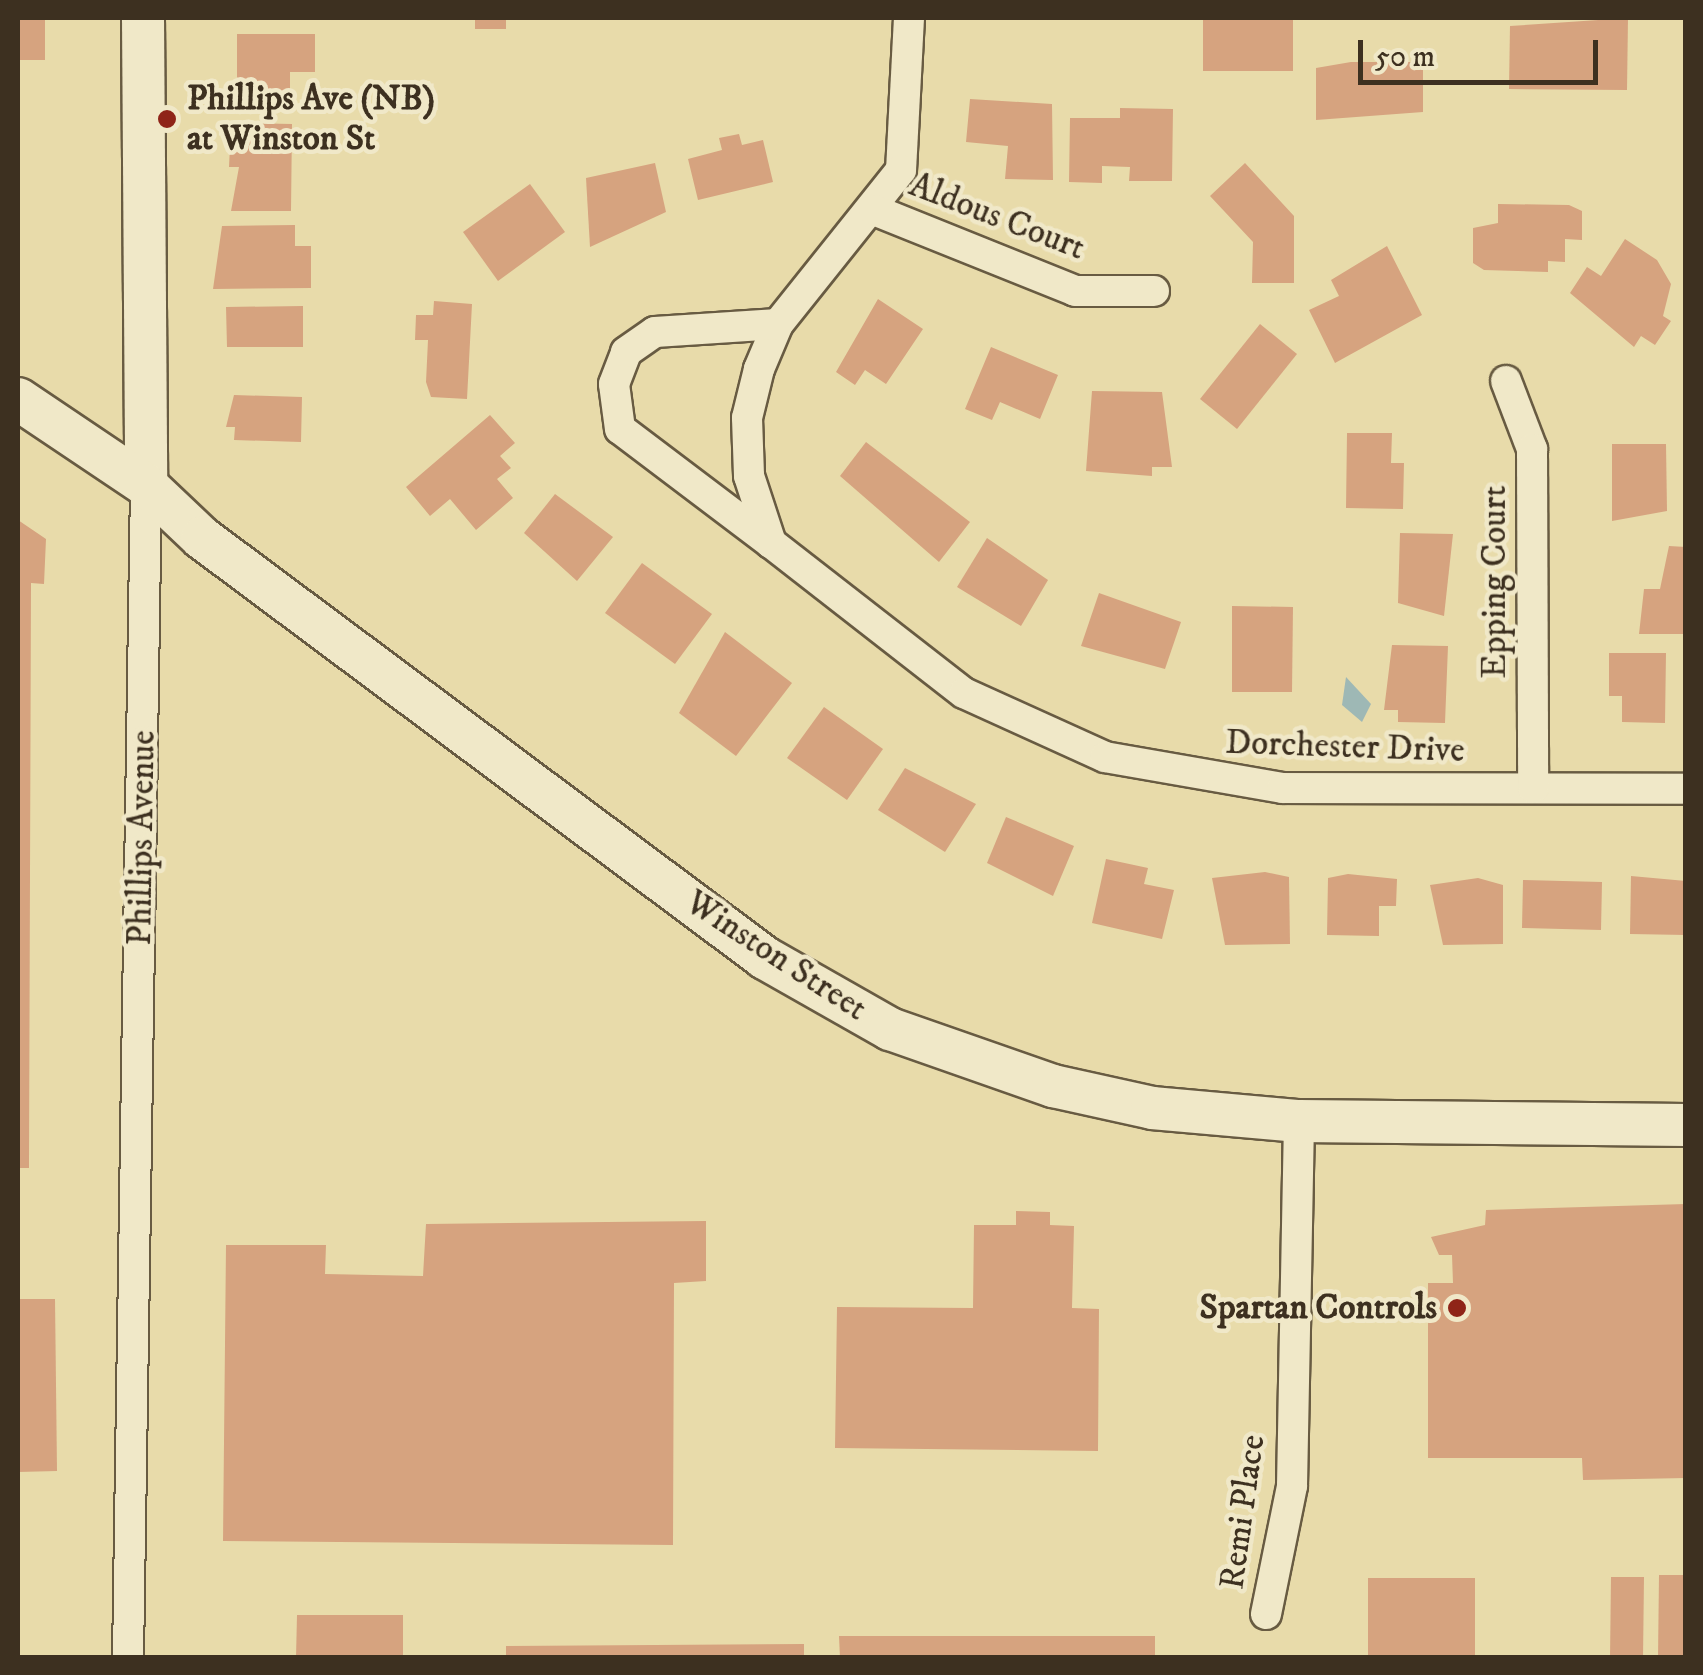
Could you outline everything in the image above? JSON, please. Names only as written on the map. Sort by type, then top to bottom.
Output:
[{"type":"street","name":"Phillips Avenue","points":[[128,1658],[146,485],[143,18]]},
{"type":"street","points":[[771,543],[749,476],[747,418],[778,324],[874,210],[908,142],[909,18]]},
{"type":"street","name":"Aldous Court","points":[[874,210],[1075,291],[1154,291]]},
{"type":"street","name":"Dorchester Drive","points":[[778,324],[656,332],[626,352],[614,384],[620,428],[964,693],[1105,757],[1282,788],[1686,789]]},
{"type":"street","name":"Epping Court","points":[[1506,380],[1532,449],[1533,788]]},
{"type":"street","name":"Winston Street","points":[[18,399],[146,485],[202,538],[765,958],[890,1030],[1069,1090],[1298,1121],[1686,1124]]},
{"type":"street","name":"Remi Place","points":[[1266,1614],[1292,1486],[1298,1121]]},
{"type":"water","points":[[1346,677],[1371,704],[1362,722],[1342,705]]},
{"type":"building","points":[[18,18],[45,18],[45,60],[18,60]]},
{"type":"building","points":[[475,18],[506,18],[506,29],[475,29]]},
{"type":"building","points":[[1203,18],[1293,18],[1293,71],[1203,71]]},
{"type":"building","points":[[1628,18],[1627,90],[1509,89],[1510,26]]},
{"type":"building","points":[[237,34],[315,34],[315,72],[290,72],[290,104],[237,111]]},
{"type":"building","points":[[1351,62],[1423,62],[1423,112],[1316,120],[1316,68]]},
{"type":"building","points":[[970,99],[1052,104],[1053,180],[1005,179],[1008,146],[966,142]]},
{"type":"building","points":[[1120,108],[1173,109],[1172,181],[1129,181],[1130,167],[1102,166],[1102,183],[1069,182],[1070,118],[1120,118]]},
{"type":"building","points":[[242,123],[292,124],[291,211],[231,211],[239,167],[229,167],[230,146],[242,146]]},
{"type":"building","points":[[739,134],[742,145],[763,140],[773,182],[698,200],[688,159],[722,150],[719,138]]},
{"type":"building","points":[[655,163],[666,212],[590,247],[586,178]]},
{"type":"building","points":[[1245,163],[1294,216],[1294,283],[1252,283],[1253,242],[1210,196]]},
{"type":"building","points":[[530,184],[565,232],[498,281],[463,232]]},
{"type":"building","points":[[1498,204],[1569,205],[1582,211],[1582,240],[1565,239],[1565,262],[1548,261],[1548,272],[1484,270],[1473,263],[1473,228],[1498,223]]},
{"type":"building","points":[[295,225],[295,246],[311,246],[311,288],[213,289],[222,226]]},
{"type":"building","points":[[1625,239],[1657,260],[1671,284],[1663,316],[1671,321],[1655,345],[1641,336],[1634,347],[1570,293],[1587,267],[1601,276]]},
{"type":"building","points":[[1387,246],[1422,315],[1335,363],[1309,310],[1339,296],[1331,280]]},
{"type":"building","points":[[878,299],[923,329],[886,384],[865,370],[855,385],[836,372]]},
{"type":"building","points":[[434,301],[472,304],[467,399],[431,397],[426,382],[428,340],[415,340],[416,315],[433,315]]},
{"type":"building","points":[[303,306],[303,347],[227,347],[226,307]]},
{"type":"building","points":[[1260,324],[1297,354],[1237,429],[1200,399]]},
{"type":"building","points":[[991,347],[1058,375],[1040,419],[1000,402],[992,420],[965,409]]},
{"type":"building","points":[[1092,391],[1162,392],[1172,467],[1152,467],[1152,476],[1086,471]]},
{"type":"building","points":[[234,395],[302,397],[301,442],[234,440],[235,427],[226,427]]},
{"type":"building","points":[[490,415],[515,443],[500,456],[511,468],[497,479],[513,498],[476,530],[450,499],[430,516],[406,487]]},
{"type":"building","points":[[1347,433],[1392,433],[1391,463],[1404,463],[1403,509],[1346,508]]},
{"type":"building","points":[[866,442],[970,522],[939,562],[840,476]]},
{"type":"building","points":[[1612,444],[1666,444],[1667,511],[1612,521]]},
{"type":"building","points":[[555,494],[613,537],[577,581],[524,533]]},
{"type":"building","points":[[18,520],[46,539],[44,584],[31,583],[29,1168],[18,1168]]},
{"type":"building","points":[[1400,533],[1453,534],[1444,616],[1398,603]]},
{"type":"building","points":[[987,538],[1048,580],[1021,626],[957,587]]},
{"type":"building","points":[[1669,546],[1686,547],[1686,634],[1639,634],[1644,589],[1660,589]]},
{"type":"building","points":[[642,563],[712,614],[675,664],[605,613]]},
{"type":"building","points":[[1099,593],[1181,622],[1165,669],[1081,646]]},
{"type":"building","points":[[1232,606],[1293,607],[1292,692],[1232,692]]},
{"type":"building","points":[[725,632],[792,683],[736,756],[679,713]]},
{"type":"building","points":[[1392,645],[1448,646],[1445,723],[1398,722],[1398,710],[1384,710]]},
{"type":"building","points":[[1609,653],[1666,653],[1665,723],[1622,722],[1622,696],[1609,696]]},
{"type":"building","points":[[824,707],[883,749],[847,800],[787,758]]},
{"type":"building","points":[[905,768],[976,804],[945,852],[878,810]]},
{"type":"building","points":[[1006,817],[1074,846],[1053,896],[987,863]]},
{"type":"building","points":[[1106,859],[1148,868],[1144,884],[1174,890],[1162,939],[1092,923]]},
{"type":"building","points":[[1265,872],[1289,877],[1290,944],[1225,945],[1212,878]]},
{"type":"building","points":[[1348,874],[1397,879],[1396,906],[1379,906],[1379,936],[1327,935],[1328,878]]},
{"type":"building","points":[[1631,876],[1686,881],[1686,935],[1630,934]]},
{"type":"building","points":[[1478,878],[1503,885],[1503,944],[1443,945],[1430,885]]},
{"type":"building","points":[[1523,880],[1602,882],[1601,930],[1522,928]]},
{"type":"building","points":[[1686,1204],[1686,1478],[1583,1480],[1582,1458],[1428,1458],[1428,1283],[1453,1283],[1452,1255],[1439,1255],[1431,1237],[1485,1225],[1486,1210]]},
{"type":"building","points":[[1016,1211],[1050,1212],[1050,1225],[1074,1226],[1072,1308],[1099,1309],[1098,1451],[835,1448],[837,1307],[973,1308],[974,1225],[1016,1225]]},
{"type":"building","points":[[706,1221],[706,1281],[674,1283],[673,1545],[223,1541],[226,1245],[326,1245],[325,1274],[423,1276],[426,1224]]},
{"type":"building","points":[[18,1299],[55,1299],[57,1471],[18,1472]]},
{"type":"building","points":[[1659,1575],[1686,1575],[1686,1658],[1658,1658]]},
{"type":"building","points":[[1611,1577],[1644,1577],[1643,1658],[1610,1658]]},
{"type":"building","points":[[1368,1578],[1475,1578],[1475,1656],[1368,1656]]},
{"type":"building","points":[[297,1615],[403,1615],[403,1658],[296,1658]]},
{"type":"building","points":[[839,1636],[1155,1636],[1155,1658],[840,1658]]},
{"type":"building","points":[[804,1644],[804,1658],[506,1658],[506,1646]]},
{"type":"place","name":"Phillips Ave (NB) at Winston St","points":[[167,119]]},
{"type":"place","name":"Spartan Controls","points":[[1457,1308]]}]
